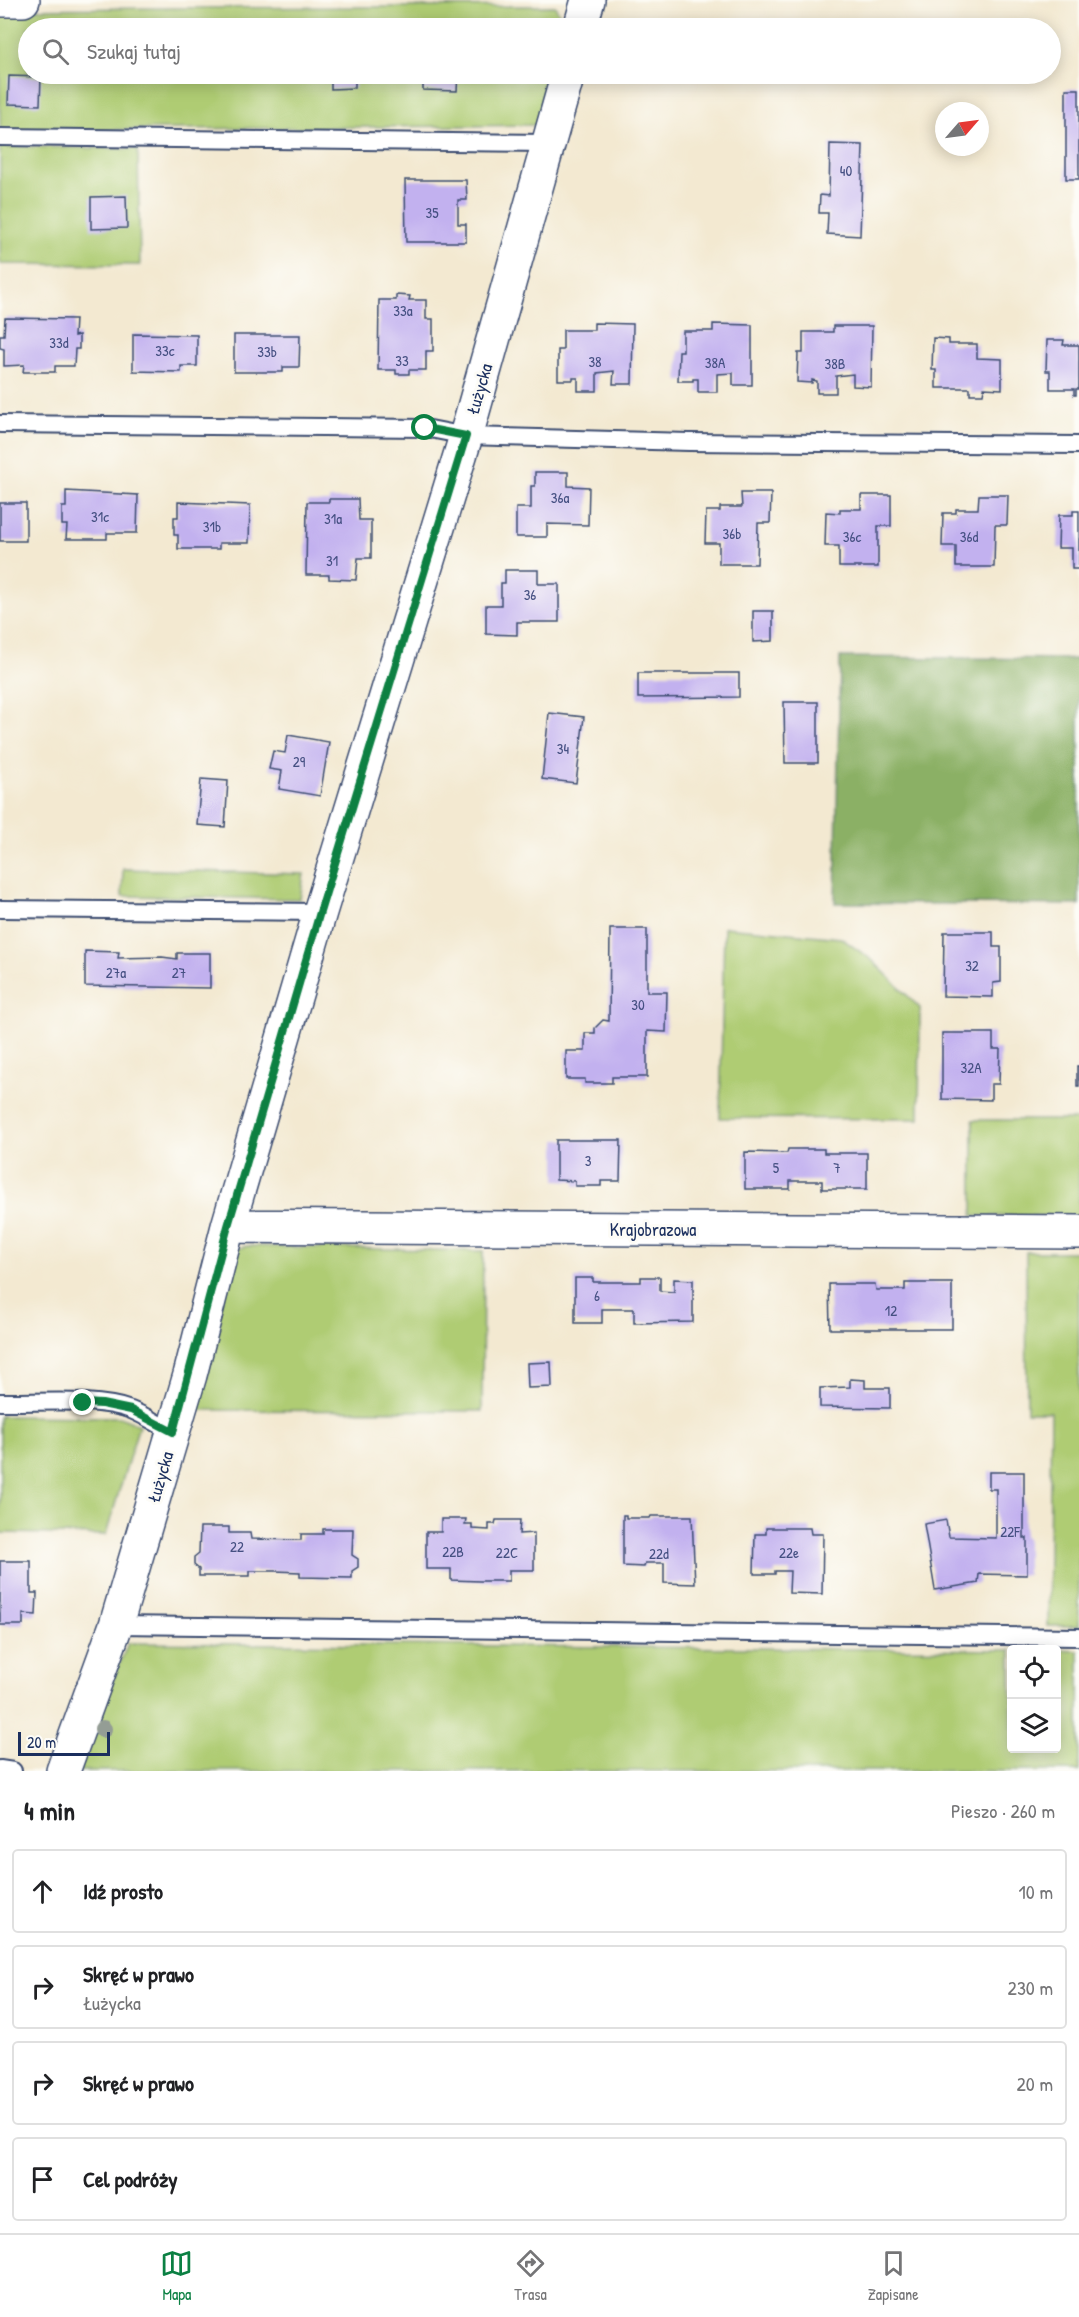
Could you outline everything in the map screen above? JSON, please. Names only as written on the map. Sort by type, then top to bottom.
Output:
[{"type":"street","points":[[0,0],[23,0]]},
{"type":"street","points":[[583,18],[588,0]]},
{"type":"street","name":"Łużycka","points":[[63,1771],[116,1626],[173,1432],[228,1226],[320,912],[466,436],[565,84]]},
{"type":"street","name":"Krajobrazowa","points":[[228,1226],[1079,1232]]},
{"type":"lane","points":[[0,138],[548,143]]},
{"type":"lane","points":[[0,424],[425,428],[466,436],[688,442],[1079,445]]},
{"type":"lane","points":[[0,909],[320,912]]},
{"type":"lane","points":[[0,1402],[83,1403],[119,1407],[131,1410],[173,1432]]},
{"type":"lane","points":[[116,1626],[1079,1637]]},
{"type":"lane","points":[[0,1769],[13,1771]]},
{"type":"green space","points":[[555,6],[562,18],[18,18],[18,84],[554,84],[543,125],[0,131],[0,9]]},
{"type":"green space","points":[[0,146],[138,149],[140,265],[0,264]]},
{"type":"green space","points":[[840,657],[1079,659],[1079,905],[835,903]]},
{"type":"green space","points":[[123,869],[304,874],[300,899],[122,896]]},
{"type":"green space","points":[[724,927],[841,938],[872,960],[920,1008],[919,1119],[720,1118]]},
{"type":"green space","points":[[973,1120],[1079,1120],[1079,1216],[973,1216]]},
{"type":"green space","points":[[247,1246],[483,1251],[482,1411],[198,1410],[233,1250]]},
{"type":"green space","points":[[1026,1252],[1079,1252],[1079,1626],[1048,1626],[1051,1412],[1027,1412]]},
{"type":"green space","points":[[0,1416],[120,1417],[139,1425],[106,1535],[0,1533]]},
{"type":"green space","points":[[128,1643],[1007,1650],[1007,1753],[1061,1753],[1061,1650],[1079,1651],[1079,1771],[76,1771]]},
{"type":"building","points":[[9,76],[18,76],[18,84],[41,84],[40,105],[8,104]]},
{"type":"building","points":[[331,84],[355,84],[355,88],[331,89]]},
{"type":"building","points":[[423,84],[457,84],[457,91],[423,90]]},
{"type":"building","points":[[1066,89],[1079,89],[1079,179],[1066,179]]},
{"type":"building","points":[[830,144],[863,145],[860,236],[827,234],[828,213],[819,213],[820,195],[829,196]]},
{"type":"building","points":[[405,180],[466,180],[467,200],[458,200],[458,224],[466,224],[466,242],[406,242]]},
{"type":"building","points":[[126,196],[127,228],[91,229],[91,197]]},
{"type":"building","points":[[396,295],[410,296],[409,300],[426,300],[426,319],[433,319],[433,351],[426,351],[426,370],[409,370],[409,374],[396,374],[396,370],[378,370],[379,300],[396,300]]},
{"type":"building","points":[[5,318],[75,319],[74,336],[79,335],[79,349],[75,349],[74,366],[55,366],[55,372],[23,372],[24,365],[4,366],[4,349],[0,348],[0,335],[4,335]]},
{"type":"building","points":[[594,323],[633,324],[632,384],[613,384],[614,371],[597,373],[597,391],[578,391],[578,378],[558,380],[558,350],[563,350],[563,330],[594,330]]},
{"type":"building","points":[[713,324],[752,325],[752,385],[733,385],[733,373],[717,374],[717,392],[698,392],[698,379],[678,381],[679,351],[683,351],[683,331],[713,331]]},
{"type":"building","points":[[833,326],[872,326],[871,387],[853,386],[853,374],[836,376],[836,393],[817,393],[817,381],[797,382],[798,353],[803,353],[803,332],[833,332]]},
{"type":"building","points":[[133,334],[197,335],[197,366],[181,366],[181,372],[133,371]]},
{"type":"building","points":[[234,335],[300,335],[299,367],[283,367],[283,372],[234,372]]},
{"type":"building","points":[[933,338],[949,339],[949,344],[977,344],[977,358],[1002,359],[1002,389],[984,388],[983,394],[970,394],[970,388],[936,388],[936,370],[932,370]]},
{"type":"building","points":[[1047,340],[1064,340],[1063,345],[1079,345],[1079,389],[1076,389],[1076,395],[1074,395],[1074,389],[1050,389],[1050,371],[1046,371]]},
{"type":"building","points":[[535,472],[568,472],[568,486],[589,487],[588,525],[547,524],[547,537],[516,537],[516,508],[531,508],[531,486],[535,486]]},
{"type":"building","points":[[66,491],[138,495],[137,533],[107,533],[107,539],[66,539],[67,525],[62,525],[62,507],[66,507]]},
{"type":"building","points":[[741,493],[771,493],[770,523],[758,523],[757,564],[719,564],[719,543],[705,543],[706,511],[720,511],[720,507],[742,507]]},
{"type":"building","points":[[861,495],[891,495],[891,526],[878,526],[878,567],[839,567],[839,546],[825,546],[826,512],[840,513],[840,509],[861,509]]},
{"type":"building","points":[[979,495],[1008,495],[1007,525],[995,525],[994,567],[956,567],[956,546],[942,546],[943,513],[956,513],[956,509],[978,509]]},
{"type":"building","points":[[329,499],[358,499],[359,520],[371,520],[371,558],[358,558],[356,580],[329,579],[329,575],[306,575],[307,502],[329,502]]},
{"type":"building","points":[[178,502],[250,505],[249,543],[219,543],[219,549],[178,549],[178,535],[174,535],[174,517],[178,517]]},
{"type":"building","points":[[0,503],[26,503],[26,541],[0,541]]},
{"type":"building","points":[[1073,511],[1079,511],[1079,569],[1072,569],[1072,548],[1058,548],[1059,515],[1073,515]]},
{"type":"building","points":[[505,570],[538,570],[538,584],[559,584],[559,622],[517,622],[517,635],[486,634],[486,605],[501,605],[501,583],[505,583]]},
{"type":"building","points":[[753,611],[773,611],[773,641],[753,642]]},
{"type":"building","points":[[638,673],[739,673],[739,697],[638,698]]},
{"type":"building","points":[[784,702],[818,702],[818,763],[785,763]]},
{"type":"building","points":[[549,713],[584,717],[576,783],[542,779]]},
{"type":"building","points":[[288,735],[329,742],[320,796],[279,789],[282,771],[269,769],[273,751],[285,753]]},
{"type":"building","points":[[201,779],[228,781],[225,827],[197,825]]},
{"type":"building","points":[[610,929],[647,929],[647,992],[667,992],[666,1032],[647,1031],[647,1077],[612,1077],[612,1083],[585,1083],[585,1079],[566,1079],[566,1051],[585,1051],[585,1033],[595,1033],[595,1028],[603,1020],[609,1021]]},
{"type":"building","points":[[944,932],[993,932],[993,947],[1001,947],[1001,982],[993,983],[993,997],[943,996]]},
{"type":"building","points":[[85,951],[119,952],[118,958],[177,959],[177,953],[210,953],[210,988],[85,986]]},
{"type":"building","points":[[942,1033],[993,1033],[993,1049],[1000,1049],[999,1084],[991,1084],[991,1100],[942,1099]]},
{"type":"building","points":[[1077,1066],[1079,1066],[1079,1086],[1077,1086]]},
{"type":"building","points":[[556,1140],[621,1140],[620,1181],[601,1181],[601,1186],[575,1186],[575,1181],[556,1180]]},
{"type":"building","points":[[788,1149],[824,1149],[824,1153],[867,1153],[867,1189],[822,1189],[822,1181],[790,1181],[790,1189],[745,1189],[745,1152],[787,1153]]},
{"type":"building","points":[[641,1277],[660,1277],[660,1291],[674,1292],[674,1279],[693,1280],[693,1322],[634,1323],[634,1309],[602,1309],[602,1323],[575,1323],[575,1278],[593,1278],[593,1282],[641,1282]]},
{"type":"building","points":[[905,1283],[952,1283],[952,1329],[830,1329],[829,1284],[875,1284],[876,1290],[905,1290]]},
{"type":"building","points":[[551,1362],[552,1387],[528,1388],[527,1363]]},
{"type":"building","points":[[850,1379],[865,1380],[865,1388],[890,1388],[890,1408],[820,1407],[820,1388],[850,1387]]},
{"type":"building","points":[[989,1472],[1024,1472],[1024,1538],[1027,1538],[1027,1575],[979,1574],[978,1583],[935,1590],[924,1524],[946,1520],[949,1537],[996,1538],[996,1489],[989,1489]]},
{"type":"building","points":[[623,1515],[626,1515],[626,1518],[692,1516],[695,1584],[664,1583],[664,1563],[645,1563],[644,1567],[623,1566]]},
{"type":"building","points":[[441,1519],[466,1519],[465,1524],[472,1524],[472,1529],[489,1530],[489,1524],[495,1524],[496,1520],[520,1520],[519,1534],[534,1533],[534,1570],[509,1570],[509,1581],[480,1581],[451,1580],[451,1569],[426,1569],[426,1532],[441,1532]]},
{"type":"building","points":[[200,1527],[229,1527],[229,1533],[250,1533],[251,1539],[301,1540],[301,1534],[323,1534],[323,1529],[353,1529],[352,1555],[358,1559],[358,1567],[352,1571],[352,1578],[300,1577],[300,1572],[275,1571],[250,1571],[250,1576],[199,1576],[199,1569],[194,1565],[194,1557],[199,1553]]},
{"type":"building","points":[[766,1528],[810,1528],[811,1534],[823,1534],[822,1594],[789,1593],[790,1571],[754,1574],[755,1534],[766,1534]]},
{"type":"building","points":[[0,1561],[31,1561],[31,1593],[37,1593],[36,1615],[23,1614],[23,1625],[0,1625]]},
{"type":"route","points":[[83,1403],[131,1410],[173,1432],[228,1226],[320,912],[466,436],[425,428]]}]
